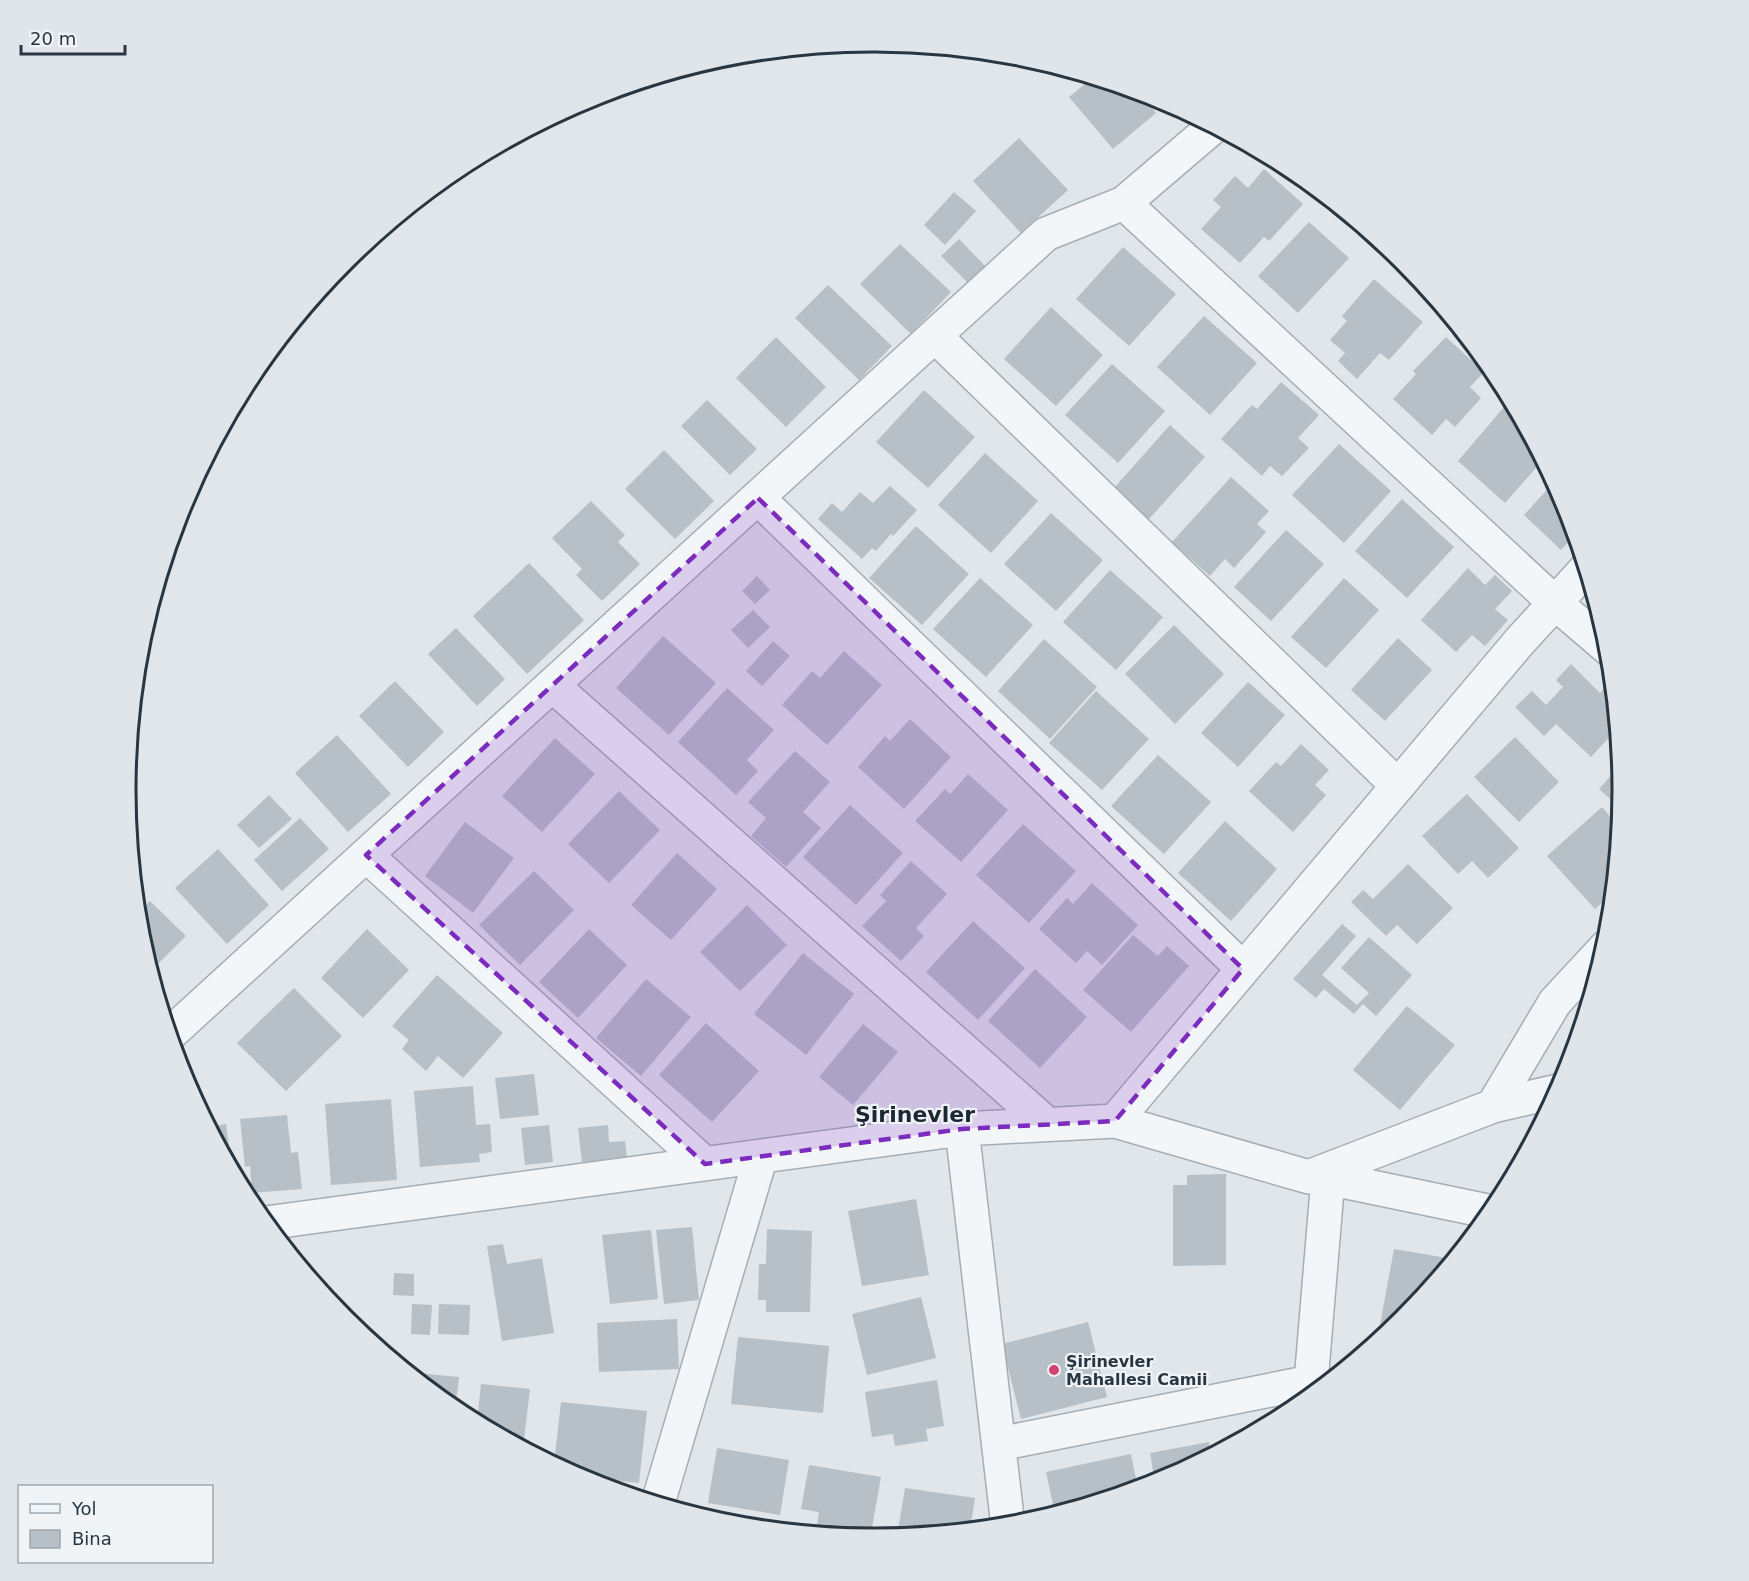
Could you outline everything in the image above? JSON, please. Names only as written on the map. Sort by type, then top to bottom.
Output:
[{"type":"street","points":[[176,1028],[1047,234],[1124,203],[1207,132]]},
{"type":"street","points":[[1124,203],[1596,639]]},
{"type":"street","points":[[935,336],[1398,786]]},
{"type":"street","points":[[758,498],[1243,969]]},
{"type":"street","points":[[1115,1121],[1554,602],[1580,575]]},
{"type":"street","points":[[552,685],[1047,1124]]},
{"type":"street","points":[[366,855],[705,1164]]},
{"type":"street","points":[[1493,1106],[1555,1002],[1592,962]]},
{"type":"street","points":[[1319,1177],[1493,1106],[1547,1094]]},
{"type":"street","points":[[276,1222],[962,1129],[1115,1121],[1319,1177],[1482,1210]]},
{"type":"street","points":[[962,1129],[1007,1516]]},
{"type":"street","points":[[660,1496],[761,1156]]},
{"type":"street","points":[[1311,1385],[1319,1177]]},
{"type":"street","points":[[999,1444],[1304,1390]]},
{"type":"highlighted area","points":[[758,498],[1243,969],[1115,1121],[962,1129],[705,1164],[366,855]]},
{"type":"building","points":[[1085,84],[1151,107],[1156,113],[1113,149],[1069,97]]},
{"type":"building","points":[[1019,138],[1068,190],[1021,233],[973,181]]},
{"type":"building","points":[[1264,169],[1303,204],[1269,241],[1264,237],[1240,263],[1201,229],[1221,207],[1213,200],[1235,176],[1248,188]]},
{"type":"building","points":[[954,192],[976,211],[945,245],[924,225]]},
{"type":"building","points":[[1309,222],[1349,258],[1298,313],[1258,276]]},
{"type":"building","points":[[959,239],[985,266],[968,283],[941,256]]},
{"type":"building","points":[[900,244],[951,292],[911,334],[860,284]]},
{"type":"building","points":[[1123,247],[1176,294],[1129,346],[1076,299]]},
{"type":"building","points":[[1374,279],[1423,322],[1389,360],[1380,353],[1357,379],[1338,361],[1345,353],[1330,340],[1347,321],[1342,316]]},
{"type":"building","points":[[828,285],[892,346],[859,380],[795,318]]},
{"type":"building","points":[[1051,307],[1103,355],[1056,406],[1004,359]]},
{"type":"building","points":[[1204,316],[1257,363],[1210,415],[1157,367]]},
{"type":"building","points":[[776,337],[826,387],[786,427],[736,378]]},
{"type":"building","points":[[1446,337],[1483,373],[1470,387],[1481,398],[1455,427],[1446,419],[1432,435],[1393,399],[1416,374],[1413,371]]},
{"type":"building","points":[[1112,364],[1165,411],[1118,463],[1065,415]]},
{"type":"building","points":[[1281,382],[1319,415],[1298,438],[1309,448],[1282,476],[1270,466],[1262,476],[1221,439],[1252,405],[1257,409]]},
{"type":"building","points":[[924,390],[975,437],[928,488],[876,442]]},
{"type":"building","points":[[707,400],[757,449],[730,475],[681,426]]},
{"type":"building","points":[[1504,406],[1537,467],[1505,503],[1458,461]]},
{"type":"building","points":[[1170,425],[1205,457],[1149,519],[1114,488]]},
{"type":"building","points":[[1339,444],[1391,491],[1344,543],[1292,495]]},
{"type":"building","points":[[664,450],[714,501],[675,539],[625,489]]},
{"type":"building","points":[[985,453],[1038,501],[991,553],[938,505]]},
{"type":"building","points":[[1231,477],[1269,511],[1257,524],[1266,532],[1234,568],[1225,559],[1210,576],[1172,542]]},
{"type":"building","points":[[890,486],[917,510],[893,536],[891,534],[876,551],[872,548],[862,559],[818,519],[832,503],[842,512],[860,492],[873,503]]},
{"type":"building","points":[[1547,489],[1569,542],[1561,550],[1524,515]]},
{"type":"building","points":[[1402,499],[1454,547],[1407,598],[1355,551]]},
{"type":"building","points":[[591,501],[625,535],[618,542],[640,564],[602,601],[576,575],[582,569],[552,538]]},
{"type":"building","points":[[1051,513],[1103,560],[1056,611],[1004,564]]},
{"type":"building","points":[[916,526],[969,574],[922,625],[869,578]]},
{"type":"building","points":[[1286,530],[1324,564],[1271,621],[1234,587]]},
{"type":"building","points":[[529,563],[584,620],[527,674],[473,616]]},
{"type":"building","points":[[1468,568],[1485,585],[1495,575],[1512,591],[1495,609],[1508,620],[1485,646],[1472,635],[1456,652],[1421,620]]},
{"type":"building","points":[[1110,570],[1163,617],[1116,670],[1063,622]]},
{"type":"building","points":[[757,576],[770,590],[755,604],[742,591]]},
{"type":"building","points":[[980,578],[1033,625],[986,677],[933,629]]},
{"type":"building","points":[[1344,578],[1379,610],[1326,668],[1291,637]]},
{"type":"building","points":[[753,610],[770,627],[748,648],[731,630]]},
{"type":"building","points":[[1174,625],[1224,674],[1175,724],[1125,674]]},
{"type":"building","points":[[456,628],[505,679],[477,706],[428,654]]},
{"type":"building","points":[[663,636],[716,683],[669,735],[616,688]]},
{"type":"building","points":[[1398,638],[1432,670],[1385,721],[1351,690]]},
{"type":"building","points":[[1044,639],[1097,687],[1050,739],[998,691]]},
{"type":"building","points":[[773,641],[790,656],[762,686],[746,671]]},
{"type":"building","points":[[844,651],[882,685],[827,745],[782,705],[812,671],[820,678]]},
{"type":"building","points":[[1571,664],[1600,693],[1605,689],[1610,736],[1591,757],[1556,724],[1544,736],[1515,707],[1532,691],[1546,705],[1563,687],[1556,680]]},
{"type":"building","points":[[395,681],[444,732],[408,767],[359,716]]},
{"type":"building","points":[[1248,682],[1285,715],[1238,767],[1201,733]]},
{"type":"building","points":[[727,688],[774,730],[747,760],[758,771],[736,795],[678,742]]},
{"type":"building","points":[[1096,691],[1149,739],[1102,790],[1049,743]]},
{"type":"building","points":[[910,719],[951,757],[904,809],[858,767],[885,736],[890,741]]},
{"type":"building","points":[[337,735],[391,794],[348,832],[295,773]]},
{"type":"building","points":[[1515,737],[1559,782],[1519,822],[1474,777]]},
{"type":"building","points":[[555,738],[595,774],[542,832],[502,796]]},
{"type":"building","points":[[1301,744],[1329,770],[1315,785],[1326,795],[1293,832],[1249,791],[1276,762],[1281,766]]},
{"type":"building","points":[[795,751],[830,782],[803,812],[821,828],[786,867],[751,836],[766,818],[748,802]]},
{"type":"building","points":[[1158,755],[1211,802],[1164,854],[1111,806]]},
{"type":"building","points":[[968,774],[1008,810],[961,862],[915,821],[945,789],[950,794]]},
{"type":"building","points":[[1612,775],[1612,801],[1599,789]]},
{"type":"building","points":[[619,791],[660,830],[609,883],[568,844]]},
{"type":"building","points":[[1467,794],[1519,848],[1488,878],[1472,861],[1458,874],[1422,836]]},
{"type":"building","points":[[269,795],[292,819],[259,848],[237,825]]},
{"type":"building","points":[[850,805],[903,853],[856,905],[803,857]]},
{"type":"building","points":[[1602,807],[1611,818],[1604,901],[1595,909],[1547,856]]},
{"type":"building","points":[[300,818],[329,849],[282,891],[254,860]]},
{"type":"building","points":[[1225,821],[1277,869],[1231,921],[1178,873]]},
{"type":"building","points":[[465,822],[514,858],[473,913],[425,876]]},
{"type":"building","points":[[1023,824],[1076,871],[1029,923],[976,875]]},
{"type":"building","points":[[218,849],[269,905],[227,944],[175,888]]},
{"type":"building","points":[[677,853],[717,889],[671,940],[631,905]]},
{"type":"building","points":[[911,861],[947,894],[916,928],[924,936],[901,961],[862,926],[886,901],[880,895]]},
{"type":"building","points":[[1408,864],[1453,908],[1417,944],[1397,925],[1386,936],[1351,902],[1363,890],[1373,899]]},
{"type":"building","points":[[534,871],[574,910],[520,965],[479,925]]},
{"type":"building","points":[[1092,883],[1138,925],[1102,965],[1087,951],[1076,963],[1039,929],[1067,898],[1073,904]]},
{"type":"building","points":[[150,901],[186,936],[158,964],[151,934],[146,905]]},
{"type":"building","points":[[747,905],[787,945],[740,991],[700,952]]},
{"type":"building","points":[[973,921],[1025,968],[978,1020],[926,972]]},
{"type":"building","points":[[1342,924],[1356,936],[1322,975],[1357,1005],[1369,993],[1341,968],[1369,937],[1412,975],[1376,1016],[1363,1004],[1354,1014],[1324,989],[1316,998],[1293,979]]},
{"type":"building","points":[[367,929],[409,970],[363,1018],[321,978]]},
{"type":"building","points":[[589,929],[627,965],[578,1018],[539,982]]},
{"type":"building","points":[[1133,935],[1158,956],[1167,946],[1189,966],[1131,1032],[1083,990]]},
{"type":"building","points":[[803,953],[854,994],[806,1055],[754,1014]]},
{"type":"building","points":[[1035,969],[1087,1017],[1040,1068],[988,1021]]},
{"type":"building","points":[[437,975],[503,1033],[463,1078],[438,1056],[426,1071],[402,1049],[409,1040],[392,1026]]},
{"type":"building","points":[[646,979],[691,1017],[641,1076],[596,1038]]},
{"type":"building","points":[[294,988],[342,1036],[286,1091],[237,1043]]},
{"type":"building","points":[[1407,1006],[1455,1045],[1400,1110],[1353,1070]]},
{"type":"building","points":[[706,1023],[759,1071],[712,1122],[659,1075]]},
{"type":"building","points":[[863,1024],[898,1052],[853,1105],[819,1077]]},
{"type":"building","points":[[534,1074],[539,1115],[500,1119],[495,1078]]},
{"type":"building","points":[[473,1086],[476,1125],[490,1124],[492,1152],[479,1154],[480,1162],[420,1167],[414,1091]]},
{"type":"building","points":[[391,1099],[397,1180],[331,1185],[325,1104]]},
{"type":"building","points":[[287,1115],[291,1153],[298,1152],[302,1189],[256,1193],[251,1186],[250,1166],[245,1167],[240,1119]]},
{"type":"building","points":[[226,1124],[229,1148],[217,1126]]},
{"type":"building","points":[[549,1125],[553,1162],[525,1165],[521,1128]]},
{"type":"building","points":[[608,1125],[609,1142],[625,1141],[627,1158],[582,1162],[578,1128]]},
{"type":"building","points":[[1226,1174],[1226,1265],[1173,1266],[1173,1185],[1187,1185],[1187,1175]]},
{"type":"building","points":[[916,1199],[929,1275],[862,1286],[848,1211]]},
{"type":"building","points":[[692,1227],[699,1300],[664,1304],[656,1230]]},
{"type":"building","points":[[767,1229],[812,1231],[810,1312],[766,1312],[766,1300],[758,1300],[759,1264],[766,1264]]},
{"type":"building","points":[[651,1230],[658,1299],[610,1304],[602,1235]]},
{"type":"building","points":[[503,1244],[507,1264],[542,1258],[554,1333],[502,1341],[487,1246]]},
{"type":"building","points":[[1394,1249],[1445,1258],[1429,1277],[1379,1328]]},
{"type":"building","points":[[394,1273],[414,1274],[414,1296],[393,1295]]},
{"type":"building","points":[[921,1297],[936,1358],[867,1375],[852,1314]]},
{"type":"building","points":[[412,1304],[432,1305],[430,1335],[411,1334]]},
{"type":"building","points":[[439,1304],[470,1305],[469,1335],[438,1334]]},
{"type":"building","points":[[677,1319],[679,1369],[599,1372],[597,1323]]},
{"type":"building","name":"Şirinevler Mahallesi Camii","points":[[1088,1322],[1107,1397],[1021,1419],[1002,1344]]},
{"type":"building","points":[[738,1337],[829,1346],[823,1413],[731,1404]]},
{"type":"building","points":[[422,1373],[459,1377],[456,1399]]},
{"type":"building","points":[[937,1380],[944,1426],[926,1429],[928,1441],[895,1446],[893,1434],[872,1437],[865,1392]]},
{"type":"building","points":[[481,1384],[530,1389],[524,1440],[478,1413]]},
{"type":"building","points":[[561,1402],[647,1411],[639,1483],[615,1481],[555,1455]]},
{"type":"building","points":[[1209,1442],[1210,1447],[1153,1473],[1150,1453]]},
{"type":"building","points":[[717,1448],[789,1460],[780,1515],[708,1503]]},
{"type":"building","points":[[1131,1454],[1136,1480],[1053,1506],[1046,1472]]},
{"type":"building","points":[[809,1465],[881,1477],[872,1528],[817,1526],[819,1512],[801,1509]]},
{"type":"building","points":[[905,1488],[975,1498],[971,1522],[899,1527]]},
{"type":"place","name":"Şirinevler Mahallesi Camii","points":[[1054,1370]]},
{"type":"district","name":"Şirinevler","points":[[915,1114]]}]
